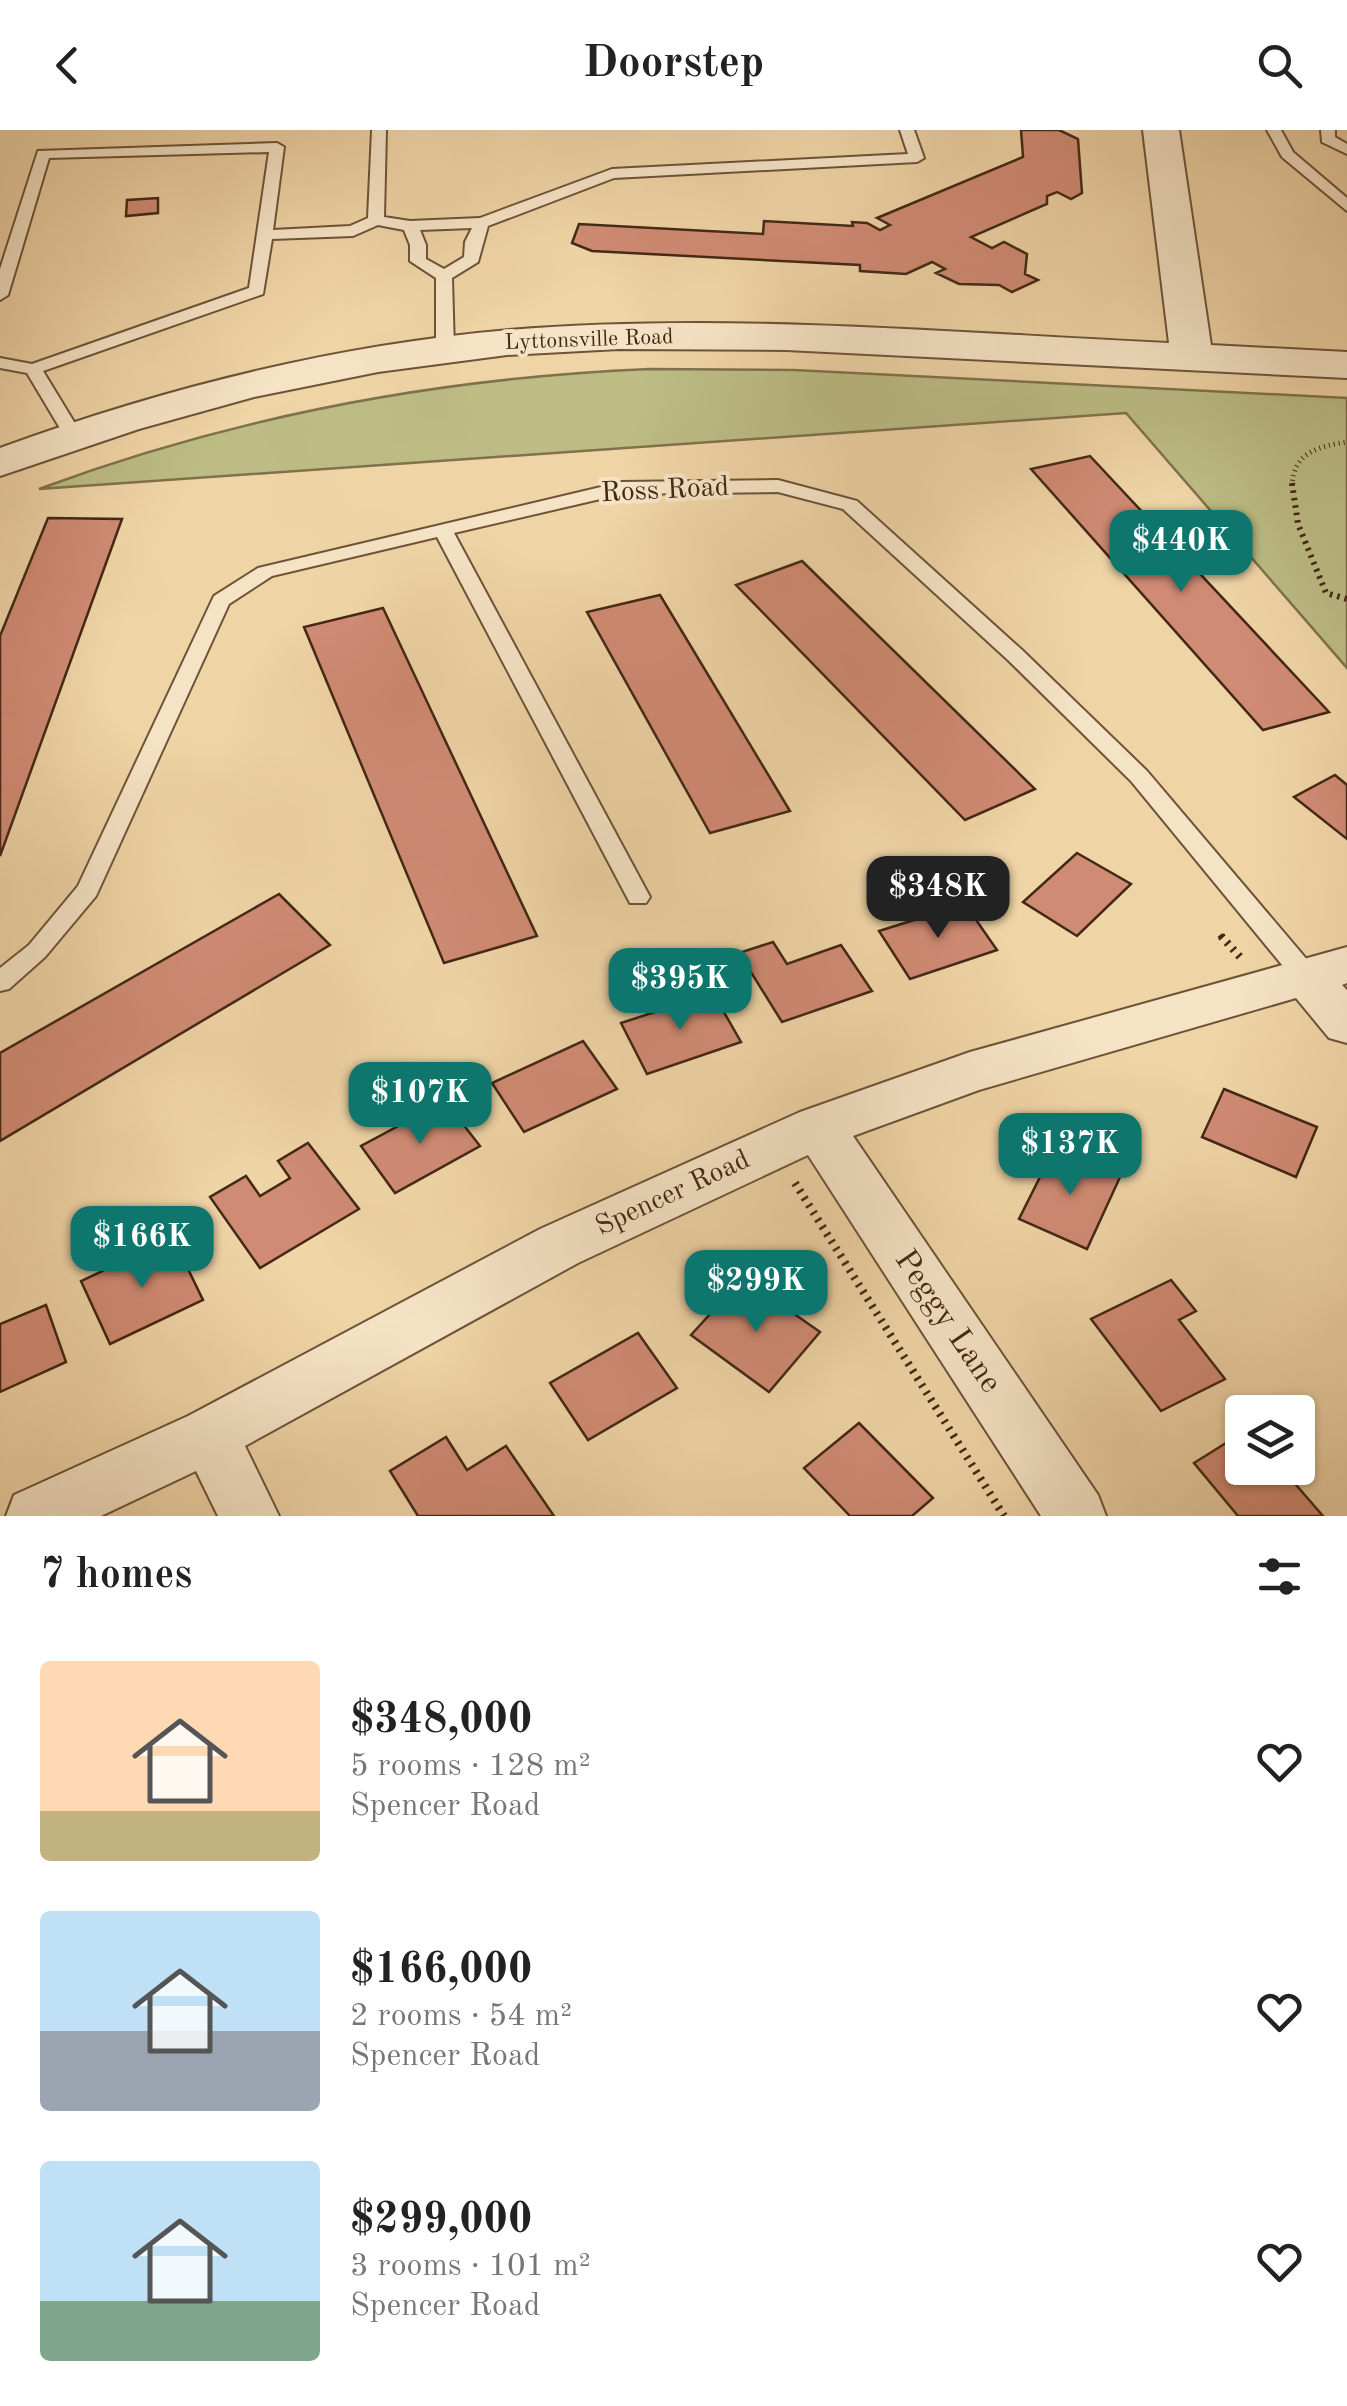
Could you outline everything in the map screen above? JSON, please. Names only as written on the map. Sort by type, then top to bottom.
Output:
[{"type":"street","points":[[1161,130],[1192,357]]},
{"type":"street","points":[[1087,352],[1153,327],[1185,305]]},
{"type":"street","points":[[1185,305],[1206,325],[1233,341],[1284,362]]},
{"type":"street","name":"Lyttonsville Road","points":[[0,462],[74,435],[279,378],[446,350],[607,337],[788,336],[1347,366]]},
{"type":"street","name":"Ross Road","points":[[1326,970],[1347,1024]]},
{"type":"street","name":"Spencer Road","points":[[36,1516],[209,1436],[559,1246],[796,1138],[970,1072],[1326,970]]},
{"type":"street","name":"Peggy Lane","points":[[796,1138],[1076,1516]]},
{"type":"street","points":[[209,1436],[249,1516]]},
{"type":"lane","points":[[376,220],[379,130]]},
{"type":"lane","points":[[267,234],[353,231],[376,220],[410,226],[482,223],[612,174],[917,158],[907,130]]},
{"type":"lane","points":[[1274,130],[1287,154],[1347,206]]},
{"type":"lane","points":[[1328,130],[1327,139],[1347,150]]},
{"type":"lane","points":[[0,295],[44,154],[277,148],[257,291],[33,369],[0,363]]},
{"type":"lane","points":[[444,276],[472,259],[472,242],[482,223]]},
{"type":"lane","points":[[410,226],[418,245],[418,260],[444,276]]},
{"type":"lane","points":[[444,276],[446,350]]},
{"type":"lane","points":[[33,369],[74,435]]},
{"type":"lane","name":"Ross Road","points":[[0,982],[37,951],[88,890],[221,600],[265,572],[622,488],[778,486],[850,505],[1140,776],[1326,970]]},
{"type":"lane","points":[[442,528],[638,897]]},
{"type":"path","points":[[1347,442],[1315,446],[1303,454],[1290,480],[1304,546],[1326,592],[1347,599]]},
{"type":"path","points":[[796,1138],[1004,1516]]},
{"type":"green space","points":[[649,369],[794,370],[1347,398],[1347,668],[1126,413],[39,489],[188,441],[339,405],[493,381]]},
{"type":"building","points":[[1021,130],[1059,130],[1078,139],[1082,193],[1071,199],[1057,192],[1047,196],[1047,204],[971,237],[992,248],[1004,242],[1027,254],[1025,274],[1038,280],[1012,292],[999,285],[959,284],[936,273],[945,269],[932,262],[906,274],[860,271],[860,265],[592,251],[572,243],[579,224],[763,234],[764,221],[853,226],[852,222],[867,223],[880,230],[890,225],[877,218],[1023,157]]},
{"type":"building","points":[[158,198],[158,213],[126,216],[127,200]]},
{"type":"building","points":[[1090,456],[1329,712],[1263,730],[1031,469]]},
{"type":"building","points":[[48,518],[122,519],[0,856],[0,636]]},
{"type":"building","points":[[802,561],[1035,789],[965,820],[736,585]]},
{"type":"building","points":[[660,595],[790,811],[710,833],[587,612]]},
{"type":"building","points":[[383,608],[537,936],[444,963],[304,627]]},
{"type":"building","points":[[1335,775],[1347,785],[1347,839],[1294,797]]},
{"type":"building","points":[[1077,853],[1131,884],[1077,936],[1023,902]]},
{"type":"building","points":[[279,894],[330,945],[0,1141],[0,1053]]},
{"type":"building","points":[[965,904],[997,950],[910,979],[879,931]]},
{"type":"building","points":[[773,942],[787,964],[841,945],[872,991],[782,1022],[739,953]]},
{"type":"building","points":[[713,993],[741,1042],[647,1074],[621,1023]]},
{"type":"building","points":[[583,1041],[617,1089],[524,1132],[492,1083]]},
{"type":"building","points":[[1224,1089],[1317,1127],[1296,1177],[1202,1137]]},
{"type":"building","points":[[445,1101],[480,1146],[395,1193],[361,1146]]},
{"type":"building","points":[[308,1143],[359,1209],[260,1268],[210,1197],[246,1176],[260,1196],[290,1178],[278,1161]]},
{"type":"building","points":[[1055,1147],[1121,1175],[1087,1249],[1019,1219]]},
{"type":"building","points":[[173,1238],[203,1300],[110,1344],[81,1281]]},
{"type":"building","points":[[743,1278],[820,1332],[769,1392],[691,1335]]},
{"type":"building","points":[[1171,1280],[1196,1311],[1179,1320],[1225,1379],[1161,1411],[1091,1319]]},
{"type":"building","points":[[46,1305],[66,1362],[0,1392],[0,1324]]},
{"type":"building","points":[[638,1333],[677,1388],[588,1440],[550,1383]]},
{"type":"building","points":[[859,1423],[933,1498],[912,1516],[850,1516],[804,1468]]},
{"type":"building","points":[[446,1437],[467,1470],[506,1446],[554,1516],[418,1516],[390,1471]]},
{"type":"building","points":[[1225,1444],[1225,1485],[1296,1485],[1323,1516],[1238,1516],[1194,1463]]}]
